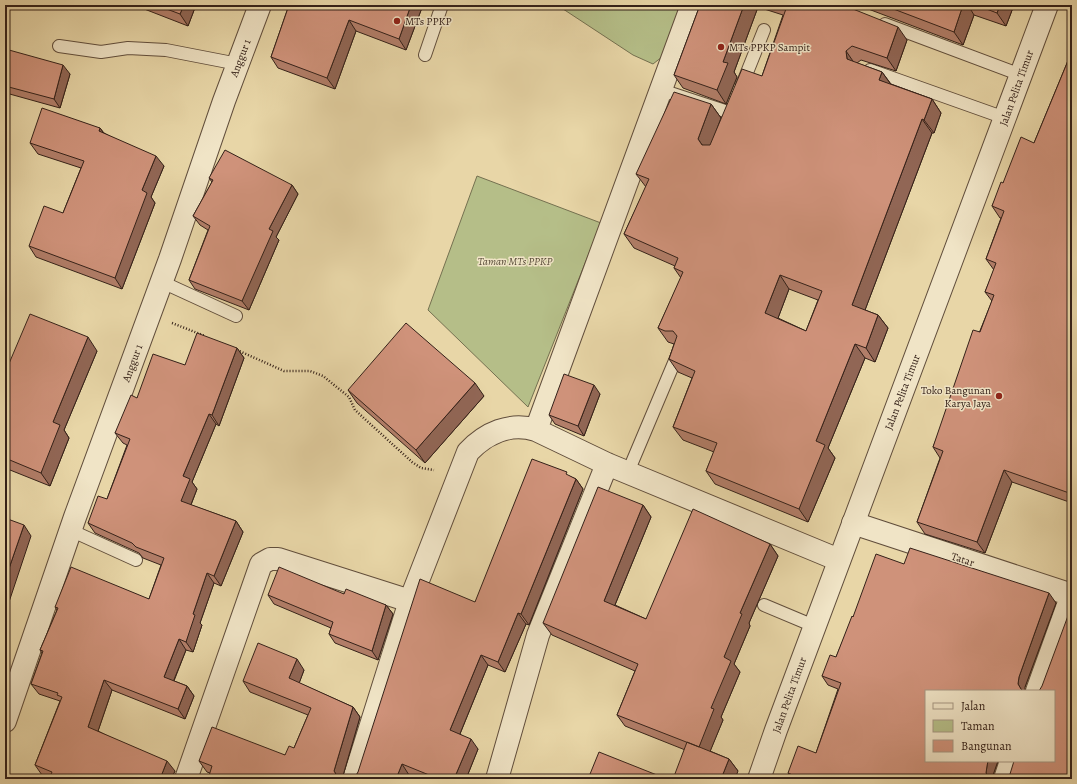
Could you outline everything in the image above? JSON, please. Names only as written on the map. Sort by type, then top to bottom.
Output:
[{"type":"street","name":"Anggur 1","points":[[5,721],[70,530],[162,282],[260,5]]},
{"type":"street","points":[[536,430],[692,5]]},
{"type":"street","name":"Jalan Pelita Timur","points":[[759,779],[814,626],[1047,5]]},
{"type":"street","points":[[354,779],[410,602],[468,452],[488,435],[513,426],[526,427],[536,430],[607,464],[839,560]]},
{"type":"street","points":[[497,779],[538,635],[607,464]]},
{"type":"street","name":"Tatar","points":[[853,523],[1072,595]]},
{"type":"street","points":[[186,779],[261,564],[270,559],[278,559],[410,602]]},
{"type":"street","points":[[1037,690],[1072,595]]},
{"type":"street","points":[[1005,779],[1011,762]]},
{"type":"lane","points":[[425,55],[442,5]]},
{"type":"lane","points":[[875,20],[1021,75]]},
{"type":"lane","points":[[726,126],[764,30]]},
{"type":"lane","points":[[59,46],[101,52],[128,48],[166,50],[238,64]]},
{"type":"lane","points":[[862,67],[1005,118]]},
{"type":"lane","points":[[661,90],[731,113]]},
{"type":"lane","points":[[162,282],[236,316]]},
{"type":"lane","points":[[628,472],[679,351]]},
{"type":"lane","points":[[70,530],[136,560]]},
{"type":"lane","points":[[764,605],[814,626]]},
{"type":"path","points":[[150,313],[208,338]]},
{"type":"path","points":[[230,347],[284,371],[310,371],[323,376],[349,397],[356,410],[412,462],[422,468],[435,470]]},
{"type":"green space","points":[[557,5],[689,5],[672,49],[653,64],[633,55]]},
{"type":"green space","name":"Taman MTs PPKP","points":[[477,176],[601,223],[528,407],[428,310]]},
{"type":"building","points":[[156,5],[184,5],[180,14]]},
{"type":"building","points":[[289,5],[411,5],[399,39],[349,20],[327,78],[271,57]]},
{"type":"building","name":"MTs PPKP Sampit","points":[[700,5],[744,5],[723,62],[728,63],[717,90],[674,75]]},
{"type":"building","points":[[783,5],[846,5],[898,27],[887,58],[852,46],[846,51],[847,59],[882,72],[879,80],[932,99],[924,120],[922,119],[852,305],[878,315],[866,348],[855,344],[816,441],[825,445],[799,509],[706,471],[717,443],[673,427],[695,371],[669,359],[677,336],[673,331],[665,331],[658,328],[683,272],[674,268],[678,258],[624,234],[649,179],[636,174],[674,92],[711,104],[698,139],[702,145],[710,145],[742,69],[762,76],[787,6]],"holes":[[[780,275],[822,291],[806,331],[765,313]]]},
{"type":"building","points":[[883,5],[963,5],[954,32]]},
{"type":"building","points":[[976,5],[1000,5],[997,13]]},
{"type":"building","points":[[9,50],[63,65],[54,99],[5,86],[5,67]]},
{"type":"building","points":[[1072,51],[1072,494],[1004,470],[977,542],[917,522],[943,451],[933,447],[973,330],[980,332],[994,295],[985,292],[996,263],[986,259],[1004,211],[992,206],[1001,182],[1003,183],[1021,137],[1034,143]]},
{"type":"building","points":[[42,108],[100,128],[99,131],[156,156],[142,190],[147,193],[115,278],[29,246],[44,206],[63,213],[84,161],[30,143]]},
{"type":"building","points":[[225,150],[292,185],[269,229],[273,231],[242,301],[189,280],[210,226],[193,216],[213,180],[209,178]]},
{"type":"building","points":[[30,314],[88,337],[53,422],[60,425],[41,473],[5,458],[5,373]]},
{"type":"building","points":[[406,323],[475,383],[416,450],[348,390]]},
{"type":"building","points":[[197,333],[237,348],[212,415],[209,414],[183,476],[190,479],[181,501],[236,521],[214,576],[207,573],[193,614],[195,615],[186,642],[179,639],[164,677],[187,686],[178,709],[104,680],[88,727],[167,761],[160,779],[49,779],[52,772],[35,765],[62,697],[57,695],[58,693],[31,684],[43,651],[40,650],[58,608],[55,607],[71,567],[149,599],[164,558],[136,547],[132,543],[88,523],[98,496],[107,499],[130,439],[115,433],[131,395],[137,398],[153,354],[185,365]]},
{"type":"building","points":[[564,374],[594,385],[578,426],[549,415]]},
{"type":"building","points":[[532,459],[567,472],[566,474],[576,479],[521,614],[518,613],[498,662],[481,655],[450,730],[471,739],[454,779],[439,779],[402,764],[396,779],[352,779],[358,772],[420,579],[475,602]]},
{"type":"building","points":[[598,487],[643,505],[604,601],[646,619],[693,509],[770,544],[740,613],[742,614],[724,657],[731,661],[711,708],[714,709],[699,747],[617,715],[638,664],[543,623]]},
{"type":"building","points":[[5,518],[24,525],[5,580]]},
{"type":"building","points":[[910,548],[1049,593],[1019,677],[1018,684],[1022,690],[925,690],[925,762],[988,762],[986,773],[991,779],[802,779],[788,773],[798,746],[816,753],[841,683],[822,676],[830,655],[836,657],[852,616],[853,617],[876,554],[904,564]]},
{"type":"building","points":[[279,567],[344,594],[346,589],[386,605],[372,651],[329,634],[333,622],[268,595]]},
{"type":"building","points":[[1072,605],[1072,779],[1007,779],[1014,762],[1055,762],[1055,690],[1040,690]]},
{"type":"building","points":[[258,643],[297,659],[289,678],[353,707],[334,771],[341,779],[208,779],[212,766],[199,761],[212,727],[285,755],[289,746],[294,748],[311,708],[243,681]]},
{"type":"building","points":[[687,742],[729,759],[721,779],[673,779]]},
{"type":"building","points":[[599,752],[667,779],[588,779]]},
{"type":"place","name":"MTs PPKP","points":[[397,21]]},
{"type":"place","name":"MTs PPKP Sampit","points":[[721,47]]},
{"type":"place","name":"Toko Bangunan Karya Jaya","points":[[999,396]]}]
